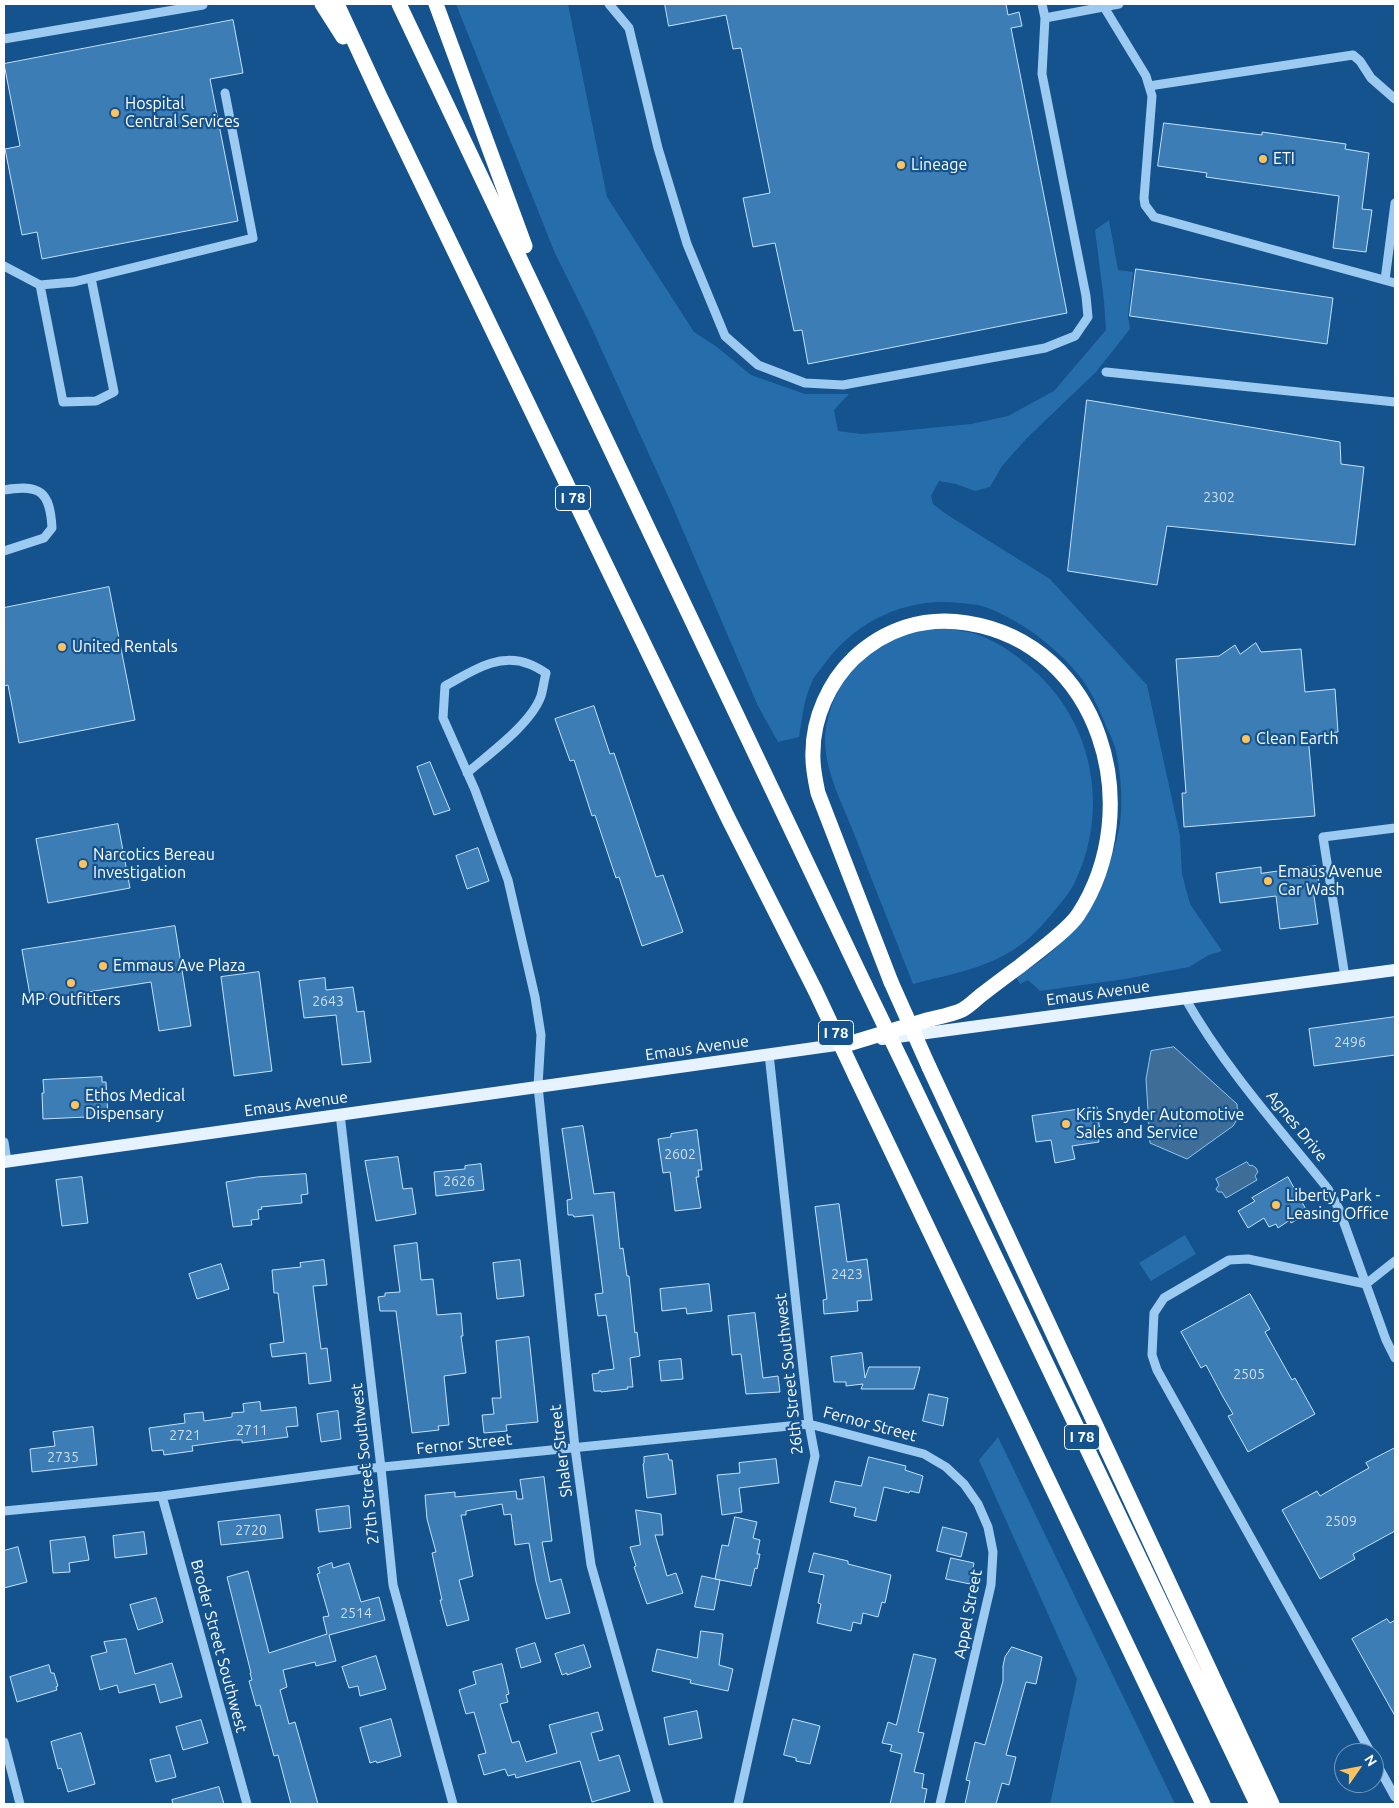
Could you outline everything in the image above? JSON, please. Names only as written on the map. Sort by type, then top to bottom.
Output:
[{"type":"highway","points":[[322,4],[380,97]]},
{"type":"highway","name":"I 78","points":[[336,4],[728,818],[815,990],[1203,1804]]},
{"type":"highway","name":"I 78","points":[[399,4],[1257,1804]]},
{"type":"highway","points":[[436,4],[559,338]]},
{"type":"highway","points":[[848,1044],[962,1010],[1051,941],[1077,917],[1094,886],[1103,861],[1110,827],[1110,793],[1107,765],[1100,738],[1089,713],[1065,676],[1046,657],[1009,635],[983,626],[956,621],[929,622],[908,626],[886,635],[866,647],[834,681],[822,706],[815,728],[813,751],[818,793],[891,982],[929,1067],[1272,1804]]},
{"type":"main road","name":"Emaus Avenue","points":[[6,1161],[768,1054],[1395,970]]},
{"type":"street","points":[[609,4],[629,28],[658,148],[687,244],[725,336],[758,364],[805,383],[842,385],[1045,348],[1075,336],[1088,318],[1086,296],[1042,74],[1045,18],[1042,4]]},
{"type":"street","points":[[1045,18],[1119,4]]},
{"type":"street","points":[[4,39],[203,5]]},
{"type":"street","points":[[1104,7],[1146,76],[1152,96],[1144,198],[1145,205],[1154,217],[1395,283]]},
{"type":"street","points":[[1149,86],[1353,55],[1360,61],[1371,78],[1395,99]]},
{"type":"street","points":[[4,266],[40,285],[74,282],[253,238],[225,93]]},
{"type":"street","points":[[1385,280],[1395,204]]},
{"type":"street","points":[[40,285],[63,402],[96,401],[114,392],[91,278]]},
{"type":"street","points":[[1106,372],[1395,402]]},
{"type":"street","points":[[4,490],[23,488],[35,490],[44,495],[49,503],[52,528],[44,538],[4,551]]},
{"type":"street","name":"Shaler Street","points":[[467,773],[512,735],[531,712],[541,697],[546,673],[528,663],[505,661],[484,664],[445,686],[443,718],[467,773],[508,880],[535,997],[541,1035],[538,1086],[575,1448],[591,1565],[659,1804]]},
{"type":"street","points":[[1345,977],[1322,837],[1395,828]]},
{"type":"street","name":"Agnes Drive","points":[[1185,998],[1203,1030],[1233,1071],[1328,1189],[1339,1209],[1386,1340],[1395,1358]]},
{"type":"street","name":"26th Street Southwest","points":[[738,1804],[814,1456],[768,1054]]},
{"type":"street","name":"27th Street Southwest","points":[[340,1114],[393,1585],[453,1804]]},
{"type":"street","points":[[4,1142],[6,1161]]},
{"type":"street","points":[[1365,1743],[1157,1370],[1152,1355],[1154,1313],[1164,1298],[1229,1260],[1248,1260],[1366,1284],[1395,1261]]},
{"type":"street","name":"Fernor Street","points":[[4,1511],[162,1496],[381,1468],[809,1424],[924,1454]]},
{"type":"street","name":"Appel Street","points":[[924,1454],[946,1467],[969,1491],[978,1504],[988,1527],[993,1552],[991,1585],[940,1804]]},
{"type":"street","name":"Broder Street Southwest","points":[[162,1496],[247,1804]]},
{"type":"street","points":[[4,1742],[20,1804]]},
{"type":"street","points":[[1384,1777],[1395,1797]]},
{"type":"shaded area","points":[[456,4],[568,4],[607,197],[694,332],[717,347],[751,375],[805,394],[849,394],[834,410],[838,431],[861,434],[971,424],[1008,416],[1054,391],[1106,330],[1095,230],[1109,220],[1118,270],[1133,272],[1128,316],[1130,329],[1096,372],[1027,438],[1002,466],[990,487],[975,491],[956,484],[939,481],[931,496],[933,504],[946,514],[1050,579],[1147,685],[1180,836],[1182,874],[1190,904],[1222,951],[1209,955],[1189,967],[1125,979],[1040,991],[1028,980],[1020,984],[1016,977],[1033,967],[1062,942],[1086,912],[1096,895],[1104,878],[1118,836],[1121,817],[1121,787],[1114,744],[1096,702],[1082,679],[1062,656],[1050,646],[1024,627],[996,612],[979,605],[940,602],[920,604],[901,609],[865,625],[836,650],[814,678],[805,702],[799,737],[778,742],[758,706],[672,505],[589,322],[554,251]]},
{"type":"shaded area","points":[[943,628],[983,636],[1008,650],[1048,684],[1066,709],[1080,736],[1089,764],[1093,794],[1092,825],[1086,855],[1072,888],[1031,936],[1016,948],[991,962],[913,984],[836,790],[826,755],[825,743],[831,708],[838,691],[859,662],[873,650],[905,634]]},
{"type":"shaded area","points":[[1174,1047],[1237,1104],[1238,1118],[1233,1126],[1187,1159],[1150,1143],[1146,1079],[1151,1051]]},
{"type":"shaded area","points":[[1247,1162],[1250,1166],[1252,1165],[1256,1168],[1258,1172],[1255,1176],[1257,1180],[1226,1198],[1222,1192],[1218,1192],[1216,1189],[1219,1185],[1216,1179]]},
{"type":"shaded area","points":[[1185,1235],[1196,1254],[1151,1281],[1139,1263]]},
{"type":"shaded area","points":[[998,1437],[1175,1804],[1050,1804],[1077,1679],[979,1460]]},
{"type":"building","name":"Lineage","points":[[665,4],[1006,4],[1008,15],[1019,12],[1022,26],[1011,28],[1067,313],[808,364],[802,330],[794,331],[775,243],[753,247],[743,198],[770,193],[741,48],[733,49],[726,15],[669,26]]},
{"type":"building","name":"Hospital Central Services","points":[[233,20],[243,73],[210,79],[238,221],[42,259],[37,232],[22,235],[5,149],[20,146],[4,64]]},
{"type":"building","name":"ETI","points":[[1164,123],[1262,135],[1262,132],[1346,144],[1345,149],[1369,153],[1362,209],[1372,210],[1366,252],[1333,248],[1339,196],[1206,177],[1207,173],[1158,166]]},
{"type":"building","points":[[1136,269],[1333,298],[1327,344],[1130,316]]},
{"type":"building","points":[[1087,400],[1340,442],[1341,464],[1364,467],[1355,545],[1167,526],[1157,585],[1068,571]]},
{"type":"building","name":"United Rentals","points":[[109,587],[135,720],[19,743],[8,685],[4,686],[4,608]]},
{"type":"building","name":"Clean Earth","points":[[1256,643],[1261,652],[1301,649],[1305,692],[1335,689],[1338,732],[1308,735],[1315,816],[1184,827],[1182,793],[1186,793],[1176,659],[1219,656],[1235,645],[1240,654]]},
{"type":"building","points":[[594,706],[610,754],[614,753],[656,877],[663,875],[683,932],[642,946],[619,877],[616,878],[595,815],[592,816],[574,760],[570,761],[555,719]]},
{"type":"building","points":[[430,762],[450,810],[434,815],[417,767]]},
{"type":"building","name":"Narcotics Bereau Investigation","points":[[118,824],[130,888],[48,903],[36,839]]},
{"type":"building","points":[[478,848],[489,881],[467,889],[456,856]]},
{"type":"building","name":"Emaus Avenue Car Wash","points":[[1316,866],[1320,888],[1313,889],[1318,924],[1280,929],[1276,896],[1220,903],[1216,873],[1261,867],[1261,873]]},
{"type":"building","name":"Emmaus Ave Plaza","points":[[175,926],[191,1026],[159,1031],[151,982],[31,1001],[22,950]]},
{"type":"building","points":[[259,972],[272,1071],[234,1076],[221,977]]},
{"type":"building","points":[[325,978],[326,990],[353,987],[357,1012],[364,1011],[371,1062],[342,1065],[336,1015],[304,1018],[299,981]]},
{"type":"building","points":[[1395,1017],[1395,1055],[1314,1066],[1309,1029]]},
{"type":"building","name":"Ethos Medical Dispensary","points":[[102,1077],[102,1082],[106,1082],[108,1116],[43,1119],[43,1080]]},
{"type":"building","name":"Kris Snyder Automotive Sales and Service","points":[[1097,1107],[1100,1132],[1097,1132],[1099,1142],[1072,1146],[1075,1159],[1055,1163],[1051,1140],[1036,1142],[1032,1116]]},
{"type":"building","points":[[583,1126],[594,1194],[614,1192],[620,1249],[623,1248],[627,1276],[629,1276],[635,1333],[637,1332],[640,1356],[630,1358],[633,1387],[627,1387],[628,1389],[594,1391],[592,1374],[614,1369],[606,1315],[598,1316],[595,1294],[603,1293],[593,1215],[574,1217],[573,1215],[568,1215],[567,1200],[572,1199],[562,1129]]},
{"type":"building","points":[[697,1130],[702,1170],[698,1170],[699,1177],[696,1177],[701,1208],[675,1211],[670,1172],[663,1173],[658,1139],[671,1137],[671,1134]]},
{"type":"building","points":[[398,1157],[403,1189],[412,1188],[416,1214],[376,1221],[365,1161]]},
{"type":"building","points":[[481,1164],[484,1190],[436,1196],[434,1172],[465,1169],[465,1166]]},
{"type":"building","points":[[306,1174],[308,1194],[301,1195],[302,1203],[261,1207],[262,1209],[258,1210],[259,1219],[251,1220],[252,1225],[233,1227],[226,1182],[257,1177]]},
{"type":"building","points":[[82,1177],[88,1223],[62,1226],[56,1180]]},
{"type":"building","name":"Liberty Park - Leasing Office","points":[[1288,1177],[1308,1213],[1291,1223],[1290,1220],[1278,1228],[1276,1224],[1269,1227],[1264,1218],[1248,1228],[1238,1211],[1255,1201],[1252,1198]]},
{"type":"building","points":[[839,1204],[847,1262],[867,1259],[872,1300],[857,1301],[858,1311],[824,1314],[823,1300],[827,1299],[815,1207]]},
{"type":"building","points":[[417,1243],[421,1280],[433,1279],[437,1315],[461,1313],[463,1336],[461,1336],[466,1373],[444,1376],[449,1425],[438,1426],[439,1430],[412,1433],[396,1311],[380,1311],[378,1297],[385,1296],[385,1293],[400,1292],[394,1246]]},
{"type":"building","points":[[324,1260],[327,1285],[313,1286],[321,1349],[327,1348],[331,1381],[309,1384],[306,1353],[272,1357],[270,1344],[284,1342],[278,1293],[274,1293],[272,1270],[301,1267],[300,1263]]},
{"type":"building","points":[[520,1260],[524,1296],[497,1299],[493,1263]]},
{"type":"building","points":[[221,1264],[229,1289],[197,1299],[189,1274]]},
{"type":"building","points":[[709,1284],[712,1311],[687,1314],[686,1308],[662,1311],[660,1289]]},
{"type":"building","points":[[1250,1294],[1270,1329],[1265,1332],[1292,1380],[1295,1378],[1315,1414],[1248,1452],[1228,1416],[1233,1414],[1206,1365],[1201,1368],[1181,1332]]},
{"type":"building","points":[[755,1313],[763,1378],[778,1376],[780,1392],[746,1394],[741,1354],[732,1355],[728,1316]]},
{"type":"building","points":[[529,1337],[538,1422],[506,1425],[507,1431],[484,1433],[482,1415],[494,1414],[492,1398],[501,1398],[496,1341]]},
{"type":"building","points":[[862,1353],[865,1378],[869,1367],[920,1367],[914,1389],[861,1389],[863,1384],[846,1386],[846,1382],[834,1382],[831,1357]]},
{"type":"building","points":[[681,1359],[683,1379],[661,1381],[659,1361]]},
{"type":"building","points":[[929,1394],[948,1398],[943,1426],[923,1421]]},
{"type":"building","points":[[260,1402],[261,1411],[296,1407],[298,1426],[286,1427],[288,1437],[242,1443],[242,1440],[234,1440],[192,1446],[193,1451],[164,1455],[163,1450],[152,1451],[149,1428],[185,1423],[184,1414],[203,1412],[204,1421],[232,1417],[232,1413],[244,1412],[243,1404]]},
{"type":"building","points":[[338,1411],[341,1439],[321,1442],[317,1414]]},
{"type":"building","points":[[93,1427],[97,1465],[32,1472],[30,1449],[55,1446],[53,1432]]},
{"type":"building","points":[[1395,1448],[1395,1531],[1353,1554],[1355,1559],[1320,1579],[1282,1510],[1317,1491],[1320,1496],[1369,1468],[1366,1463]]},
{"type":"building","points":[[668,1454],[669,1460],[672,1460],[676,1494],[647,1498],[643,1464],[644,1457]]},
{"type":"building","points":[[869,1457],[906,1466],[905,1470],[923,1476],[919,1493],[910,1491],[909,1493],[884,1487],[876,1521],[854,1516],[856,1508],[830,1502],[835,1481],[861,1486]]},
{"type":"building","points":[[776,1459],[779,1483],[739,1488],[742,1512],[722,1515],[717,1475],[740,1473],[739,1463]]},
{"type":"building","points":[[544,1477],[552,1541],[542,1542],[550,1582],[561,1579],[570,1613],[546,1619],[536,1582],[529,1543],[515,1545],[511,1514],[504,1515],[502,1504],[466,1511],[466,1515],[461,1515],[473,1576],[459,1580],[469,1620],[447,1626],[440,1600],[442,1600],[432,1553],[436,1552],[427,1519],[425,1495],[455,1492],[455,1497],[516,1491],[517,1499],[523,1499],[520,1480]]},
{"type":"building","points":[[349,1506],[351,1528],[319,1532],[316,1510]]},
{"type":"building","points":[[636,1510],[661,1514],[663,1535],[655,1535],[667,1576],[676,1573],[683,1593],[647,1604],[634,1567],[636,1566],[630,1547],[640,1545]]},
{"type":"building","points":[[280,1515],[283,1538],[221,1545],[218,1522]]},
{"type":"building","points":[[735,1517],[757,1522],[753,1538],[760,1540],[757,1554],[760,1554],[751,1586],[715,1579],[722,1545],[728,1546]]},
{"type":"building","points":[[943,1527],[967,1533],[961,1557],[937,1551]]},
{"type":"building","points":[[144,1532],[147,1554],[115,1558],[113,1536]]},
{"type":"building","points":[[85,1537],[89,1560],[69,1563],[70,1572],[53,1573],[50,1541]]},
{"type":"building","points":[[18,1547],[27,1582],[4,1588],[4,1551]]},
{"type":"building","points":[[814,1553],[848,1561],[848,1564],[891,1575],[885,1603],[882,1602],[878,1617],[863,1613],[861,1624],[853,1622],[851,1631],[817,1623],[821,1604],[818,1603],[824,1575],[809,1572]]},
{"type":"building","points":[[951,1558],[974,1563],[970,1584],[946,1579]]},
{"type":"building","points":[[332,1563],[333,1568],[349,1563],[361,1602],[379,1597],[385,1620],[329,1635],[336,1661],[316,1666],[315,1662],[283,1670],[287,1687],[280,1690],[289,1724],[295,1722],[318,1804],[291,1804],[278,1755],[274,1756],[260,1705],[256,1706],[249,1681],[252,1680],[251,1673],[227,1577],[248,1571],[269,1653],[327,1634],[323,1617],[329,1616],[317,1574],[320,1573],[318,1568]]},
{"type":"building","points":[[702,1576],[720,1580],[714,1610],[695,1607]]},
{"type":"building","points":[[156,1598],[163,1622],[138,1630],[130,1605]]},
{"type":"building","points":[[1387,1619],[1390,1623],[1395,1620],[1395,1716],[1352,1639]]},
{"type":"building","points":[[701,1631],[723,1634],[719,1665],[733,1669],[728,1691],[690,1683],[691,1680],[652,1671],[657,1649],[697,1658]]},
{"type":"building","points":[[126,1639],[135,1674],[172,1663],[182,1697],[160,1703],[155,1684],[119,1693],[117,1685],[100,1690],[91,1656],[107,1652],[104,1642]]},
{"type":"building","points":[[535,1643],[541,1662],[521,1668],[516,1649]]},
{"type":"building","points":[[584,1645],[591,1667],[562,1675],[555,1654]]},
{"type":"building","points":[[1012,1647],[1042,1657],[1036,1684],[1026,1682],[1006,1755],[1016,1757],[1009,1785],[1002,1783],[996,1804],[965,1804],[970,1781],[966,1780],[975,1742],[985,1745],[1003,1681],[1005,1657]]},
{"type":"building","points":[[914,1654],[936,1659],[918,1732],[924,1733],[914,1772],[924,1774],[922,1788],[927,1789],[924,1804],[890,1804],[902,1754],[890,1751],[892,1745],[882,1743],[888,1722],[896,1725]]},
{"type":"building","points":[[376,1656],[386,1689],[360,1696],[358,1686],[349,1688],[342,1667]]},
{"type":"building","points":[[502,1664],[509,1694],[506,1695],[508,1702],[500,1704],[512,1743],[519,1741],[526,1762],[557,1753],[549,1725],[598,1712],[603,1730],[591,1733],[599,1761],[619,1755],[630,1791],[592,1802],[580,1761],[516,1778],[515,1774],[508,1776],[505,1769],[484,1775],[478,1755],[486,1753],[474,1712],[466,1714],[459,1690],[476,1684],[473,1672]]},
{"type":"building","points":[[49,1665],[51,1673],[54,1673],[58,1686],[56,1687],[57,1690],[17,1702],[10,1677]]},
{"type":"building","points":[[697,1711],[702,1738],[669,1745],[664,1718]]},
{"type":"building","points":[[391,1719],[401,1756],[377,1763],[376,1761],[370,1763],[360,1728]]},
{"type":"building","points":[[793,1719],[820,1726],[810,1764],[796,1761],[796,1758],[784,1755]]},
{"type":"building","points":[[201,1720],[208,1743],[183,1750],[176,1727]]},
{"type":"building","points":[[81,1733],[95,1784],[68,1792],[61,1768],[58,1769],[51,1742]]},
{"type":"building","points":[[170,1755],[176,1777],[156,1782],[150,1760]]},
{"type":"building","points":[[219,1787],[224,1804],[173,1804],[172,1800]]},
{"type":"place","name":"Hospital Central Services","points":[[115,113]]},
{"type":"place","name":"ETI","points":[[1263,159]]},
{"type":"place","name":"Lineage","points":[[901,165]]},
{"type":"place","name":"United Rentals","points":[[62,647]]},
{"type":"place","name":"Clean Earth","points":[[1246,739]]},
{"type":"place","name":"Narcotics Bereau Investigation","points":[[83,864]]},
{"type":"place","name":"Emaus Avenue Car Wash","points":[[1268,881]]},
{"type":"place","name":"Emmaus Ave Plaza","points":[[103,966]]},
{"type":"place","name":"MP Outfitters","points":[[71,983]]},
{"type":"place","name":"Ethos Medical Dispensary","points":[[75,1105]]},
{"type":"place","name":"Kris Snyder Automotive Sales and Service","points":[[1066,1124]]},
{"type":"place","name":"Liberty Park - Leasing Office","points":[[1276,1205]]}]
